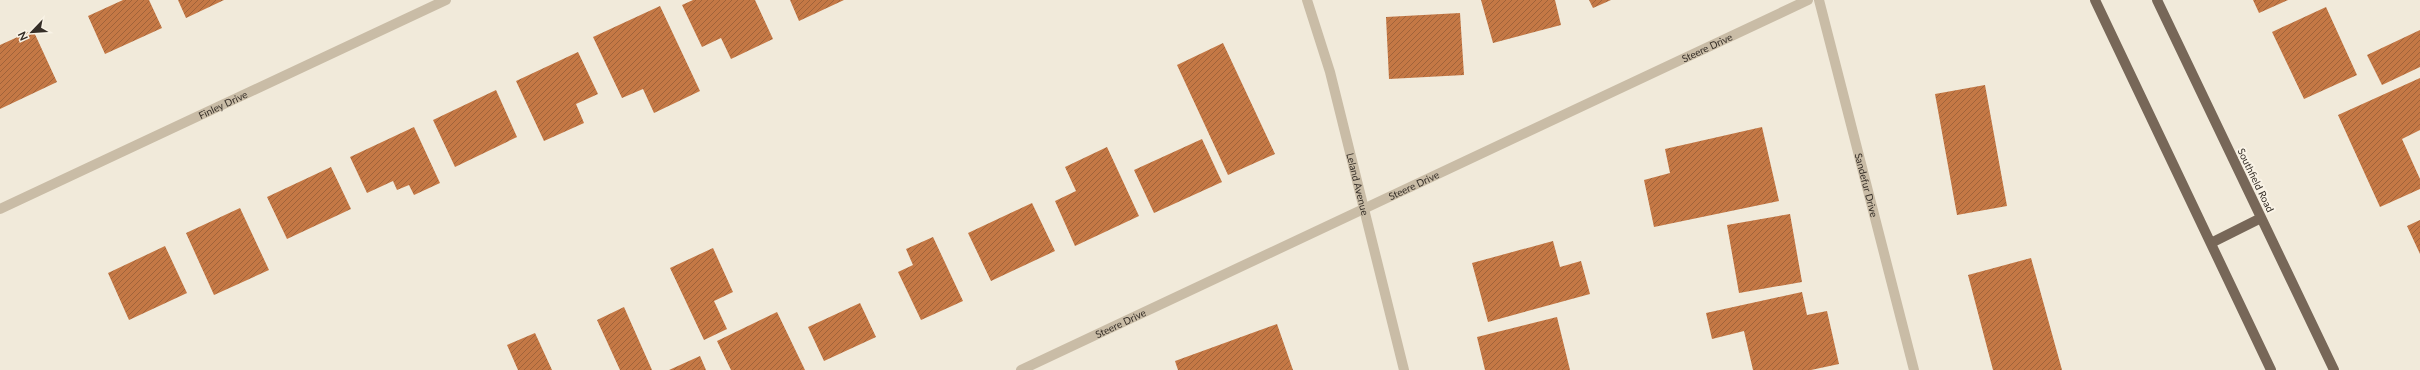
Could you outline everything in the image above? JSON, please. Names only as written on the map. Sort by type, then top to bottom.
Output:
[{"type":"main road","points":[[2095,0],[2271,370]]},
{"type":"main road","name":"Southfield Road","points":[[2157,0],[2334,370]]},
{"type":"main road","points":[[2210,243],[2261,218]]},
{"type":"street","name":"Finley Drive","points":[[0,209],[446,0]]},
{"type":"street","name":"Leland Avenue","points":[[1307,0],[1330,72],[1404,370]]},
{"type":"street","name":"Steere Drive","points":[[1020,370],[1808,0]]},
{"type":"street","name":"Sandefur Drive","points":[[1819,0],[1914,370]]},
{"type":"building","points":[[123,0],[149,0],[162,28],[105,54],[88,16]]},
{"type":"building","points":[[178,0],[224,0],[186,18]]},
{"type":"building","points":[[693,0],[755,0],[773,39],[731,59],[721,38],[702,47],[682,5]]},
{"type":"building","points":[[790,0],[844,0],[799,21]]},
{"type":"building","points":[[1481,0],[1555,0],[1561,25],[1493,43]]},
{"type":"building","points":[[1589,0],[1611,0],[1593,8]]},
{"type":"building","points":[[2253,0],[2288,0],[2259,13]]},
{"type":"building","points":[[660,6],[700,91],[654,113],[643,89],[622,98],[593,37]]},
{"type":"building","points":[[2326,7],[2357,75],[2304,99],[2272,32]]},
{"type":"building","points":[[1460,13],[1464,75],[1389,79],[1386,17]]},
{"type":"building","points":[[33,30],[57,82],[0,109],[0,45]]},
{"type":"building","points":[[2420,30],[2420,67],[2382,85],[2367,55]]},
{"type":"building","points":[[1223,43],[1275,154],[1228,175],[1177,65]]},
{"type":"building","points":[[578,52],[598,94],[576,104],[584,123],[544,141],[516,81]]},
{"type":"building","points":[[2420,78],[2420,130],[2402,139],[2420,179],[2420,189],[2380,207],[2338,115]]},
{"type":"building","points":[[1985,85],[2007,206],[1957,215],[1935,94]]},
{"type":"building","points":[[496,90],[517,137],[455,167],[433,120]]},
{"type":"building","points":[[414,127],[440,183],[414,195],[409,185],[397,190],[393,181],[367,193],[350,157]]},
{"type":"building","points":[[1762,127],[1779,201],[1654,227],[1644,180],[1670,173],[1665,149]]},
{"type":"building","points":[[1202,139],[1222,182],[1154,213],[1134,170]]},
{"type":"building","points":[[1107,147],[1139,216],[1075,246],[1055,201],[1076,191],[1065,167]]},
{"type":"building","points":[[331,167],[351,209],[287,239],[267,197]]},
{"type":"building","points":[[1032,203],[1055,251],[991,281],[968,233]]},
{"type":"building","points":[[240,208],[269,270],[214,295],[186,233]]},
{"type":"building","points":[[1790,214],[1802,282],[1739,293],[1727,225]]},
{"type":"building","points":[[2420,220],[2420,254],[2407,226]]},
{"type":"building","points":[[933,237],[963,301],[921,320],[898,272],[913,265],[906,249]]},
{"type":"building","points":[[1553,241],[1560,267],[1581,261],[1590,294],[1488,322],[1472,263]]},
{"type":"building","points":[[165,246],[187,293],[129,320],[108,273]]},
{"type":"building","points":[[713,248],[733,292],[714,301],[727,329],[704,340],[670,268]]},
{"type":"building","points":[[2031,258],[2062,370],[1993,370],[1968,275]]},
{"type":"building","points":[[1802,292],[1807,315],[1827,311],[1839,364],[1811,370],[1753,370],[1744,331],[1712,339],[1706,313]]},
{"type":"building","points":[[860,303],[876,337],[824,361],[808,327]]},
{"type":"building","points":[[624,307],[652,370],[620,370],[597,320]]},
{"type":"building","points":[[777,312],[805,370],[731,370],[717,341]]},
{"type":"building","points":[[1557,317],[1570,370],[1485,370],[1477,337]]},
{"type":"building","points":[[1277,324],[1293,370],[1178,370],[1175,361]]},
{"type":"building","points":[[535,333],[552,370],[518,370],[507,345]]},
{"type":"building","points":[[700,356],[706,370],[669,370]]}]
